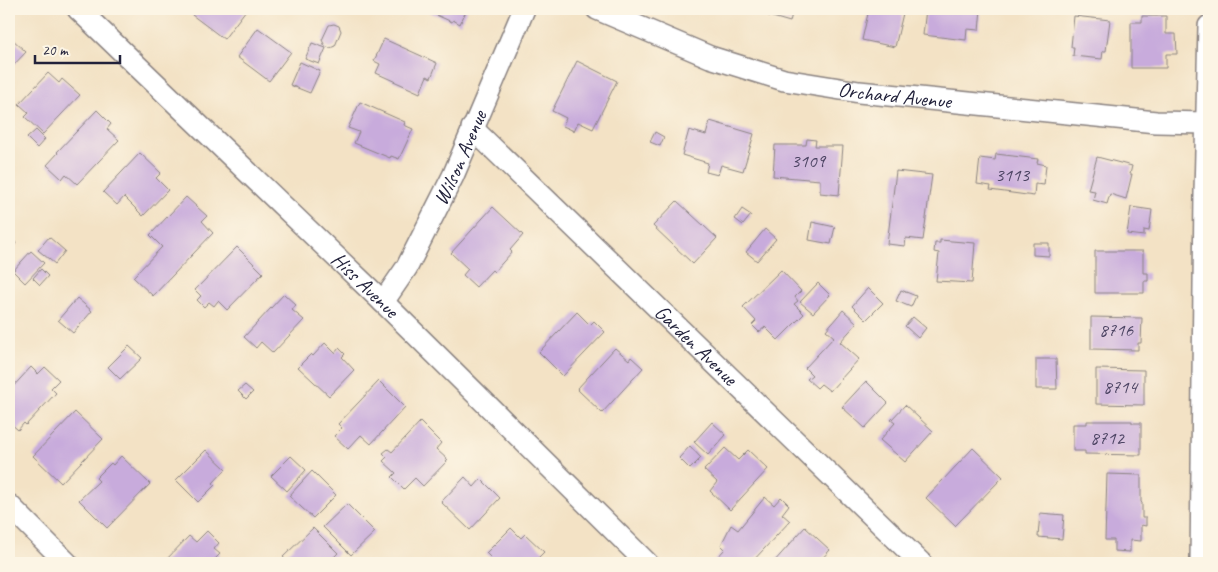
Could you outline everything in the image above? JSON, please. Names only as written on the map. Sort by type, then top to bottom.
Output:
[{"type":"street","name":"Hiss Avenue","points":[[78,9],[383,302],[647,563]]},
{"type":"street","name":"Wilson Avenue","points":[[383,302],[407,267],[453,176],[524,9]]},
{"type":"street","name":"Orchard Avenue","points":[[598,9],[710,57],[784,80],[869,93],[1156,122],[1206,123]]},
{"type":"street","points":[[1201,563],[1206,123],[1209,26]]},
{"type":"street","name":"Garden Avenue","points":[[472,128],[921,563]]},
{"type":"street","points":[[9,505],[67,563]]},
{"type":"building","points":[[196,9],[246,10],[224,39],[192,15]]},
{"type":"building","points":[[423,9],[467,9],[460,24]]},
{"type":"building","points":[[745,9],[793,9],[790,22]]},
{"type":"building","points":[[869,9],[904,9],[895,47],[862,40]]},
{"type":"building","points":[[926,9],[981,9],[979,30],[967,29],[966,40],[923,35]]},
{"type":"building","points":[[1074,16],[1110,20],[1106,51],[1103,51],[1102,59],[1073,56],[1074,47],[1071,47]]},
{"type":"building","points":[[1142,16],[1166,16],[1166,34],[1176,34],[1177,54],[1166,54],[1166,68],[1131,68],[1131,22],[1142,22]]},
{"type":"building","points":[[329,25],[339,26],[341,31],[335,46],[330,48],[325,46],[322,40]]},
{"type":"building","points":[[258,28],[291,52],[269,81],[237,57]]},
{"type":"building","points":[[9,36],[26,52],[9,70]]},
{"type":"building","points":[[384,39],[437,63],[431,78],[427,76],[420,93],[376,73],[380,64],[374,61]]},
{"type":"building","points":[[312,43],[326,48],[319,64],[305,59]]},
{"type":"building","points":[[577,61],[617,81],[593,129],[578,122],[574,131],[563,126],[566,118],[552,111]]},
{"type":"building","points":[[300,62],[320,71],[310,93],[290,85]]},
{"type":"building","points":[[48,73],[59,83],[62,79],[80,95],[43,134],[25,117],[29,113],[19,104]]},
{"type":"building","points":[[360,102],[405,122],[404,125],[413,129],[399,159],[391,156],[390,158],[354,143],[359,132],[348,128]]},
{"type":"building","points":[[97,110],[111,124],[107,129],[119,140],[77,184],[66,174],[62,179],[47,165]]},
{"type":"building","points":[[710,121],[754,134],[743,171],[721,165],[718,175],[706,172],[708,163],[682,155],[689,130],[706,135]]},
{"type":"building","points":[[36,130],[45,139],[37,148],[27,138]]},
{"type":"building","points":[[655,132],[664,137],[660,146],[650,142]]},
{"type":"building","points":[[807,139],[816,140],[815,146],[843,146],[839,195],[820,193],[820,180],[773,176],[775,145],[806,145]]},
{"type":"building","points":[[140,153],[161,173],[156,178],[168,190],[143,216],[124,197],[117,205],[103,192]]},
{"type":"building","points":[[996,154],[1038,159],[1037,163],[1046,165],[1044,185],[1035,184],[1034,196],[990,190],[991,186],[977,184],[980,158],[995,160]]},
{"type":"building","points":[[1097,157],[1132,166],[1126,199],[1110,194],[1107,204],[1093,200],[1095,191],[1088,190]]},
{"type":"building","points":[[896,171],[932,175],[923,240],[906,238],[905,246],[887,244]]},
{"type":"building","points":[[186,197],[207,216],[202,221],[213,233],[153,296],[133,277],[162,247],[150,235]]},
{"type":"building","points":[[677,201],[717,238],[693,264],[653,226]]},
{"type":"building","points":[[493,207],[523,235],[510,250],[512,252],[494,272],[492,270],[476,287],[463,275],[468,269],[451,253]]},
{"type":"building","points":[[1131,207],[1152,210],[1149,231],[1144,230],[1144,236],[1127,234]]},
{"type":"building","points":[[742,209],[751,215],[743,225],[735,219]]},
{"type":"building","points":[[812,222],[835,227],[831,244],[809,240]]},
{"type":"building","points":[[765,229],[776,239],[757,261],[746,252]]},
{"type":"building","points":[[9,237],[16,243],[9,253]]},
{"type":"building","points":[[49,237],[65,251],[55,264],[38,250]]},
{"type":"building","points":[[940,240],[975,243],[972,283],[936,281],[939,253],[934,252],[935,243],[940,243]]},
{"type":"building","points":[[1033,243],[1049,243],[1049,256],[1033,255]]},
{"type":"building","points":[[237,247],[263,273],[227,310],[218,301],[214,306],[209,302],[204,307],[197,300],[201,296],[195,290]]},
{"type":"building","points":[[31,251],[44,263],[25,283],[13,271]]},
{"type":"building","points":[[1095,251],[1143,251],[1143,273],[1148,273],[1148,281],[1144,281],[1144,293],[1095,293]]},
{"type":"building","points":[[41,269],[48,276],[40,285],[33,278]]},
{"type":"building","points":[[781,270],[801,291],[795,297],[798,301],[794,304],[804,314],[778,340],[765,327],[759,332],[752,325],[756,321],[743,307]]},
{"type":"building","points":[[818,283],[830,295],[813,313],[800,302]]},
{"type":"building","points":[[868,288],[883,303],[866,320],[852,306]]},
{"type":"building","points":[[901,290],[916,296],[911,307],[896,301]]},
{"type":"building","points":[[284,294],[296,305],[292,310],[304,320],[273,353],[261,342],[256,348],[244,337]]},
{"type":"building","points":[[77,298],[92,311],[73,333],[58,320]]},
{"type":"building","points":[[843,310],[857,323],[840,342],[859,359],[830,391],[821,384],[817,388],[807,379],[812,375],[805,368],[834,337],[826,330]]},
{"type":"building","points":[[577,312],[590,325],[594,321],[605,332],[563,376],[539,352]]},
{"type":"building","points":[[913,317],[926,328],[918,338],[905,326]]},
{"type":"building","points":[[1091,317],[1142,318],[1141,343],[1138,343],[1138,350],[1091,349]]},
{"type":"building","points":[[325,343],[335,353],[339,348],[345,354],[342,357],[354,370],[329,396],[298,367],[311,354],[313,356]]},
{"type":"building","points":[[129,346],[142,358],[120,379],[108,367]]},
{"type":"building","points":[[615,348],[629,360],[631,357],[643,368],[602,413],[577,389]]},
{"type":"building","points":[[1036,359],[1056,359],[1057,389],[1036,389]]},
{"type":"building","points":[[31,367],[38,374],[45,367],[59,380],[51,388],[56,393],[26,425],[24,423],[18,430],[9,422],[9,391]]},
{"type":"building","points":[[1096,369],[1144,370],[1144,405],[1096,404]]},
{"type":"building","points":[[379,381],[405,407],[371,444],[361,435],[348,449],[334,436],[342,428],[338,424]]},
{"type":"building","points":[[866,381],[888,403],[865,428],[842,407]]},
{"type":"building","points":[[245,385],[253,392],[246,399],[238,391]]},
{"type":"building","points":[[905,405],[933,431],[905,462],[880,440],[895,423],[891,420]]},
{"type":"building","points":[[75,412],[103,439],[61,483],[33,456]]},
{"type":"building","points":[[1087,421],[1132,421],[1132,423],[1141,423],[1141,455],[1085,454],[1085,451],[1073,451],[1073,424],[1087,424]]},
{"type":"building","points":[[420,422],[441,443],[436,449],[448,460],[423,486],[415,478],[404,489],[392,477],[396,473],[383,461],[387,457],[383,453],[388,449],[392,452]]},
{"type":"building","points":[[712,422],[726,435],[708,455],[694,442]]},
{"type":"building","points":[[690,446],[701,458],[690,469],[679,458]]},
{"type":"building","points":[[725,448],[738,460],[748,450],[768,469],[730,510],[710,491],[717,482],[704,470]]},
{"type":"building","points":[[973,448],[1003,477],[955,526],[926,498]]},
{"type":"building","points":[[206,450],[226,469],[213,483],[215,485],[198,502],[176,480]]},
{"type":"building","points":[[121,456],[150,484],[107,528],[79,500],[99,481],[96,478]]},
{"type":"building","points":[[291,456],[306,470],[287,491],[271,476]]},
{"type":"building","points":[[312,471],[336,495],[313,518],[289,496]]},
{"type":"building","points":[[1107,474],[1141,475],[1142,518],[1146,518],[1146,526],[1141,525],[1141,541],[1130,540],[1130,552],[1114,551],[1114,540],[1105,540]]},
{"type":"building","points":[[465,477],[474,487],[481,479],[500,498],[470,530],[441,502]]},
{"type":"building","points":[[765,497],[774,505],[781,497],[789,505],[782,514],[790,521],[751,563],[712,563],[725,549],[721,545],[731,525],[738,530]]},
{"type":"building","points":[[347,504],[375,532],[351,555],[323,527]]},
{"type":"building","points":[[1040,513],[1064,515],[1062,539],[1038,537]]},
{"type":"building","points":[[805,527],[830,550],[818,563],[773,563]]},
{"type":"building","points":[[313,528],[338,553],[328,563],[289,563],[283,557]]},
{"type":"building","points":[[511,528],[521,538],[525,534],[544,552],[533,563],[486,563],[491,558],[486,553]]},
{"type":"building","points":[[207,531],[219,543],[214,549],[220,554],[211,563],[163,563],[189,536],[196,542]]}]
